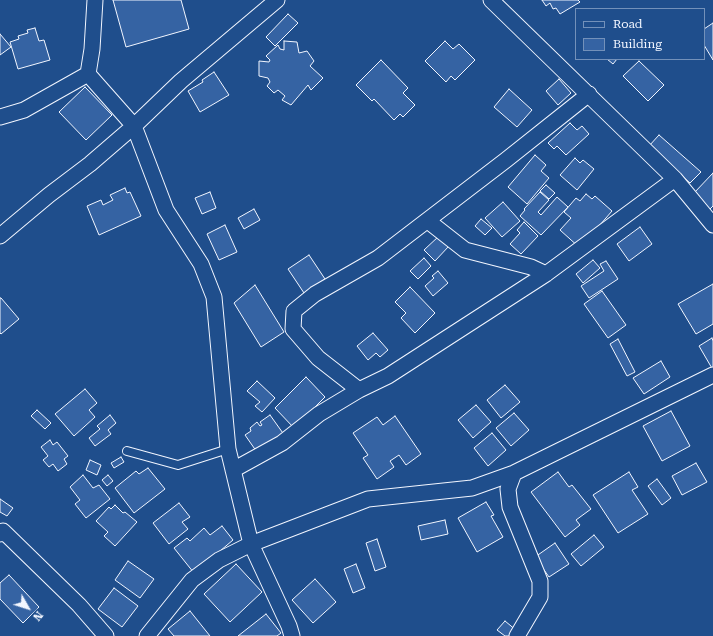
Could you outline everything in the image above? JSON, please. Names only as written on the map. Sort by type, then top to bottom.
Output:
[{"type":"street","points":[[88,74],[92,49],[95,0]]},
{"type":"street","points":[[0,236],[49,195],[90,164],[134,126],[180,81],[266,5],[277,0]]},
{"type":"street","points":[[491,0],[675,179],[713,225]]},
{"type":"street","points":[[0,117],[24,110],[88,74]]},
{"type":"street","points":[[88,74],[134,126],[166,210],[201,264],[214,297],[228,450],[250,544],[289,626],[292,636]]},
{"type":"street","points":[[359,390],[318,358],[293,329],[294,311],[315,294],[378,258],[428,221],[589,94]]},
{"type":"street","points":[[233,470],[282,443],[319,414],[359,390],[388,376],[546,274],[675,179]]},
{"type":"street","points":[[428,221],[465,250],[531,267],[546,274]]},
{"type":"street","points":[[147,636],[192,580],[219,560],[250,544],[368,499],[472,488],[514,473],[713,375]]},
{"type":"street","points":[[514,473],[508,489],[510,507],[540,581],[540,597],[517,636]]},
{"type":"street","points":[[1,531],[79,605],[106,636]]},
{"type":"lane","points":[[127,451],[178,465],[228,450]]},
{"type":"building","points":[[113,0],[181,0],[189,29],[126,47]]},
{"type":"building","points":[[542,0],[578,0],[580,2],[560,14],[556,8],[553,9],[550,3],[546,6]]},
{"type":"building","points":[[288,14],[298,23],[275,46],[266,37]]},
{"type":"building","points":[[713,23],[713,60],[705,47],[705,28]]},
{"type":"building","points":[[35,28],[39,41],[44,40],[50,60],[18,69],[10,42],[19,39],[18,36],[28,33],[27,30]]},
{"type":"building","points":[[0,34],[11,47],[0,55]]},
{"type":"building","points":[[284,41],[297,42],[299,53],[307,51],[314,61],[310,66],[323,78],[311,90],[308,85],[291,105],[282,100],[285,96],[278,90],[274,93],[267,86],[270,82],[268,78],[259,76],[259,61],[269,62],[270,60],[266,56],[278,45],[280,49],[284,50]]},
{"type":"building","points":[[445,41],[453,49],[459,44],[475,60],[455,80],[451,76],[446,82],[425,61]]},
{"type":"building","points":[[381,60],[408,88],[403,93],[415,105],[403,117],[400,114],[394,120],[374,99],[372,101],[356,85]]},
{"type":"building","points":[[608,60],[616,60],[613,64]]},
{"type":"building","points":[[639,61],[664,85],[648,101],[623,76]]},
{"type":"building","points":[[214,72],[229,95],[200,112],[188,91],[203,82],[202,80]]},
{"type":"building","points":[[559,79],[571,93],[558,105],[546,91]]},
{"type":"building","points":[[85,87],[112,115],[86,140],[59,112]]},
{"type":"building","points":[[509,89],[532,110],[517,127],[494,107]]},
{"type":"building","points":[[570,123],[577,130],[582,126],[589,134],[566,155],[557,146],[554,149],[548,143]]},
{"type":"building","points":[[659,135],[701,172],[690,183],[649,146]]},
{"type":"building","points":[[535,155],[546,165],[541,171],[549,178],[527,204],[508,187]]},
{"type":"building","points":[[575,158],[580,163],[583,160],[594,169],[577,190],[560,175]]},
{"type":"building","points":[[713,173],[713,206],[710,209],[694,193]]},
{"type":"building","points":[[546,185],[555,193],[549,199],[540,191]]},
{"type":"building","points":[[125,188],[127,193],[130,192],[141,216],[99,235],[87,206],[101,200],[103,205],[113,200],[110,195]]},
{"type":"building","points":[[210,192],[216,208],[202,214],[195,198]]},
{"type":"building","points":[[540,192],[549,200],[538,212],[541,215],[557,197],[568,207],[541,235],[520,216],[525,210],[524,209]]},
{"type":"building","points":[[586,194],[592,199],[595,196],[612,211],[580,248],[560,230],[571,218],[564,212],[576,198],[580,201]]},
{"type":"building","points":[[503,202],[520,221],[502,237],[485,218]]},
{"type":"building","points":[[254,209],[260,220],[244,229],[238,218]]},
{"type":"building","points":[[481,219],[492,228],[485,235],[475,226]]},
{"type":"building","points":[[524,222],[538,236],[521,254],[510,244],[520,233],[517,230]]},
{"type":"building","points":[[225,225],[237,252],[219,260],[207,234]]},
{"type":"building","points":[[640,227],[652,244],[629,261],[617,244]]},
{"type":"building","points":[[439,236],[449,246],[435,261],[424,250]]},
{"type":"building","points":[[309,255],[325,279],[304,293],[288,269]]},
{"type":"building","points":[[424,258],[431,266],[418,279],[410,271]]},
{"type":"building","points":[[593,260],[600,268],[583,283],[576,274]]},
{"type":"building","points":[[606,261],[618,279],[589,298],[581,286],[604,271],[600,264]]},
{"type":"building","points":[[438,271],[448,283],[433,296],[425,286],[434,278],[432,276]]},
{"type":"building","points":[[713,284],[713,324],[696,334],[678,304]]},
{"type":"building","points":[[255,285],[284,332],[261,347],[234,303]]},
{"type":"building","points":[[410,287],[435,313],[415,333],[401,318],[406,313],[395,302]]},
{"type":"building","points":[[602,291],[626,325],[608,338],[584,304]]},
{"type":"building","points":[[0,298],[19,319],[1,334],[0,333]]},
{"type":"building","points":[[373,333],[388,350],[380,357],[376,353],[368,360],[357,346]]},
{"type":"building","points":[[712,338],[713,341],[713,370],[699,346]]},
{"type":"building","points":[[618,339],[635,372],[627,376],[610,344]]},
{"type":"building","points":[[661,361],[670,377],[644,394],[633,378]]},
{"type":"building","points":[[306,377],[325,397],[294,428],[275,408]]},
{"type":"building","points":[[257,381],[275,398],[262,412],[255,406],[260,402],[247,391]]},
{"type":"building","points":[[505,385],[520,402],[501,418],[487,400]]},
{"type":"building","points":[[85,389],[97,403],[89,410],[95,417],[74,436],[55,414]]},
{"type":"building","points":[[476,405],[491,422],[473,438],[458,420]]},
{"type":"building","points":[[37,410],[51,423],[45,429],[31,416]]},
{"type":"building","points":[[671,411],[690,446],[662,461],[643,426]]},
{"type":"building","points":[[514,413],[529,430],[511,446],[496,428]]},
{"type":"building","points":[[110,415],[116,423],[108,430],[111,434],[95,446],[89,438],[100,429],[97,426]]},
{"type":"building","points":[[270,415],[285,436],[259,455],[245,435],[251,431],[250,428],[257,422],[260,426],[262,425],[260,422]]},
{"type":"building","points":[[395,416],[421,454],[406,465],[399,455],[390,461],[394,467],[377,479],[363,458],[368,455],[353,433],[377,417],[383,425]]},
{"type":"building","points":[[492,433],[506,450],[488,466],[474,448]]},
{"type":"building","points":[[50,440],[53,445],[57,442],[68,456],[64,459],[67,464],[58,471],[53,464],[49,467],[43,460],[48,456],[41,447]]},
{"type":"building","points":[[121,457],[124,462],[114,468],[111,463]]},
{"type":"building","points":[[90,460],[101,465],[97,475],[86,470]]},
{"type":"building","points":[[696,463],[707,482],[682,495],[672,476]]},
{"type":"building","points":[[148,468],[165,489],[134,513],[115,488],[136,471],[139,474]]},
{"type":"building","points":[[558,472],[569,487],[572,485],[591,509],[576,520],[580,525],[565,537],[531,492]]},
{"type":"building","points":[[629,472],[638,487],[632,490],[648,514],[618,533],[593,495]]},
{"type":"building","points":[[83,475],[93,488],[99,485],[110,499],[86,518],[75,504],[80,500],[70,487]]},
{"type":"building","points":[[108,475],[113,481],[107,486],[102,480]]},
{"type":"building","points":[[657,479],[671,498],[662,505],[648,486]]},
{"type":"building","points":[[0,499],[13,508],[7,516],[0,512]]},
{"type":"building","points":[[486,502],[494,515],[491,516],[503,537],[477,552],[458,518]]},
{"type":"building","points":[[179,503],[190,517],[182,522],[188,529],[169,544],[153,523]]},
{"type":"building","points":[[115,505],[123,513],[125,512],[137,522],[115,546],[104,536],[108,532],[96,521],[109,507],[111,509]]},
{"type":"building","points":[[445,520],[448,534],[421,540],[418,526]]},
{"type":"building","points":[[222,526],[233,540],[194,573],[174,548],[187,538],[190,541],[204,528],[210,535]]},
{"type":"building","points":[[594,535],[604,547],[581,566],[571,554]]},
{"type":"building","points":[[377,539],[386,567],[375,571],[366,543]]},
{"type":"building","points":[[555,543],[569,564],[549,577],[535,557]]},
{"type":"building","points":[[128,561],[154,579],[140,598],[115,580]]},
{"type":"building","points":[[236,564],[262,592],[230,622],[204,594]]},
{"type":"building","points":[[356,564],[365,588],[353,593],[344,569]]},
{"type":"building","points":[[9,575],[39,607],[23,623],[0,599],[0,583]]},
{"type":"building","points":[[315,579],[336,602],[313,623],[292,600]]},
{"type":"building","points":[[114,588],[138,606],[122,627],[98,609]]},
{"type":"building","points":[[190,611],[210,636],[174,636],[168,629]]},
{"type":"building","points":[[266,614],[281,633],[277,636],[238,636]]},
{"type":"building","points":[[505,621],[517,631],[513,636],[505,636],[497,630]]}]
